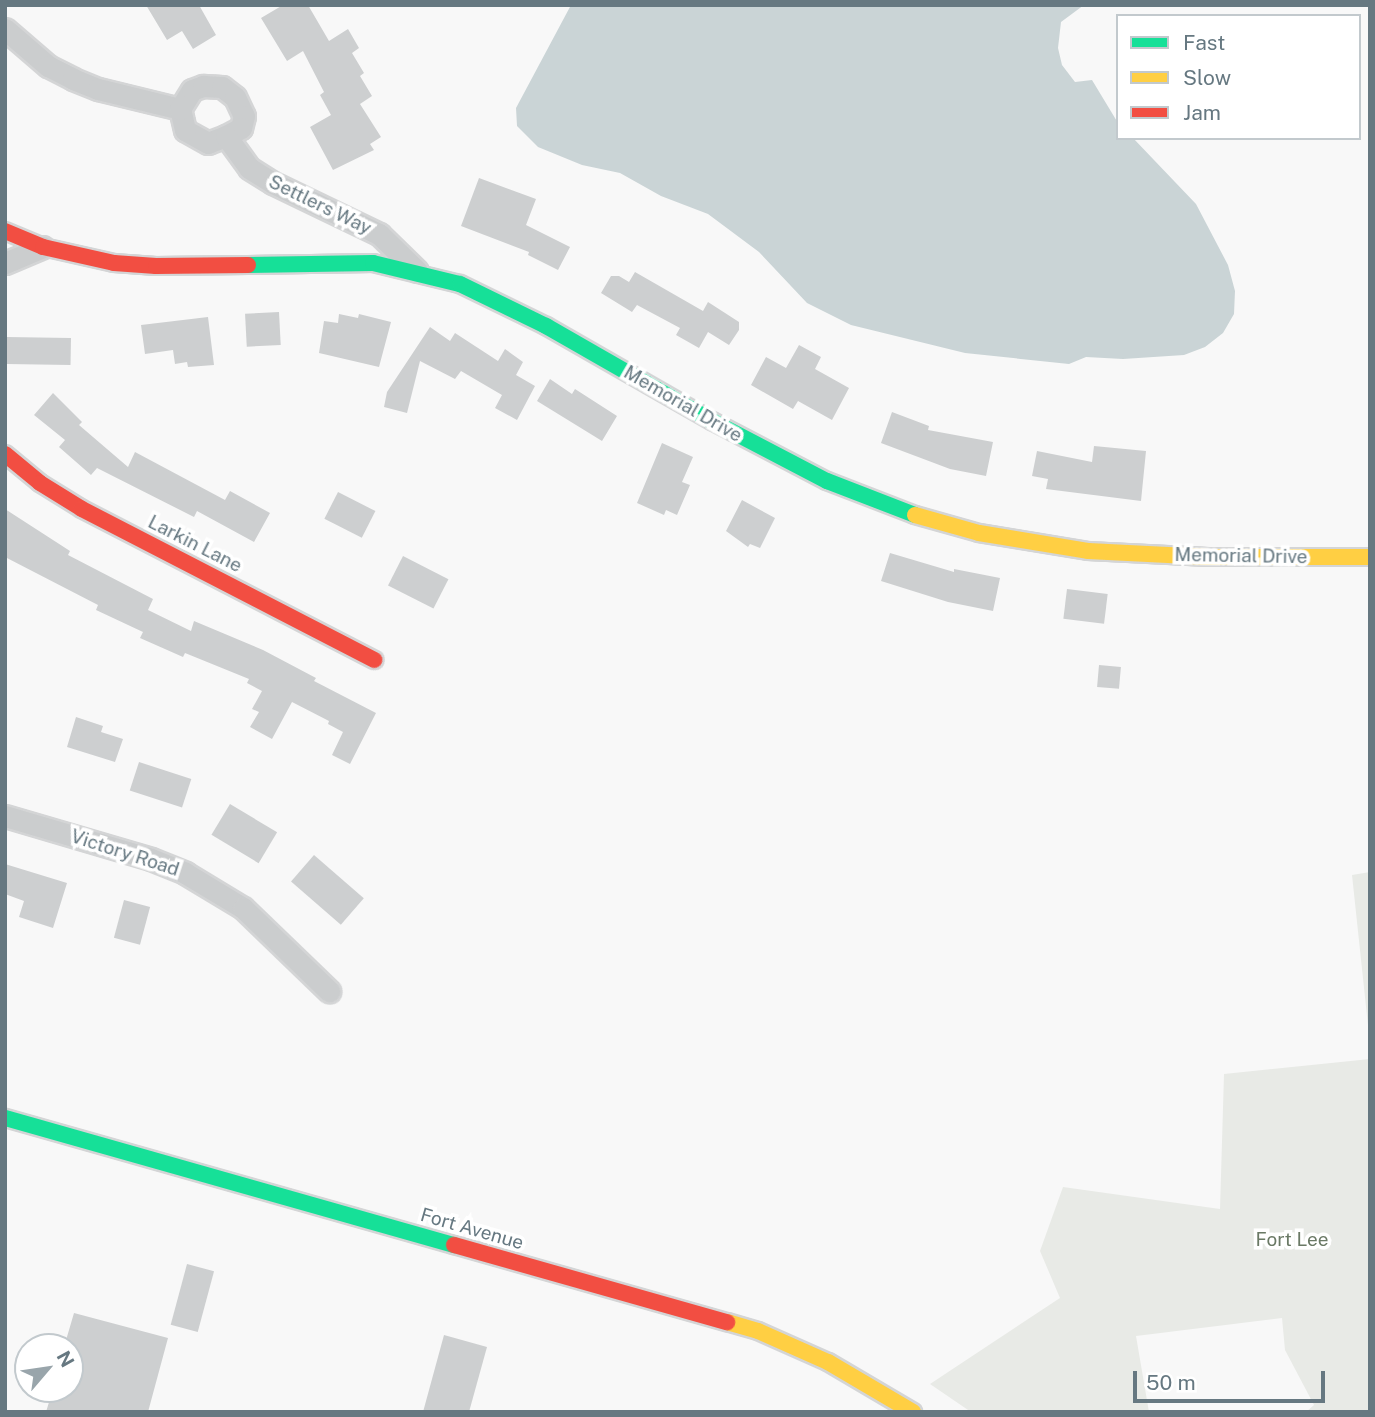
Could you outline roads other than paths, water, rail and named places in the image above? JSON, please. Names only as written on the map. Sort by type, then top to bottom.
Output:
[{"type":"street","points":[[5,29],[48,66],[73,79],[98,89],[180,108]]},
{"type":"street","points":[[203,86],[222,87],[235,97],[244,116],[241,128],[226,136],[208,143],[185,130],[180,108],[192,90],[203,86]]},
{"type":"street","name":"Settlers Way","points":[[226,136],[249,168],[273,183],[379,234],[416,271]]},
{"type":"street","name":"Memorial Drive","points":[[5,231],[43,247],[114,262],[156,266],[328,261],[373,263],[416,271],[460,284],[500,302],[746,440],[827,481],[923,518],[1031,544],[1088,551],[1208,557],[1370,557]]},
{"type":"street","points":[[5,263],[43,247]]},
{"type":"street","name":"Larkin Lane","points":[[5,454],[40,483],[82,509],[374,660]]},
{"type":"street","name":"Victory Road","points":[[5,816],[151,859],[185,873],[243,908],[329,991]]},
{"type":"street","name":"Fort Avenue","points":[[5,1118],[758,1331],[828,1362],[914,1412]]},
{"type":"park label","name":"Fort Lee","points":[[1292,1240]]}]
